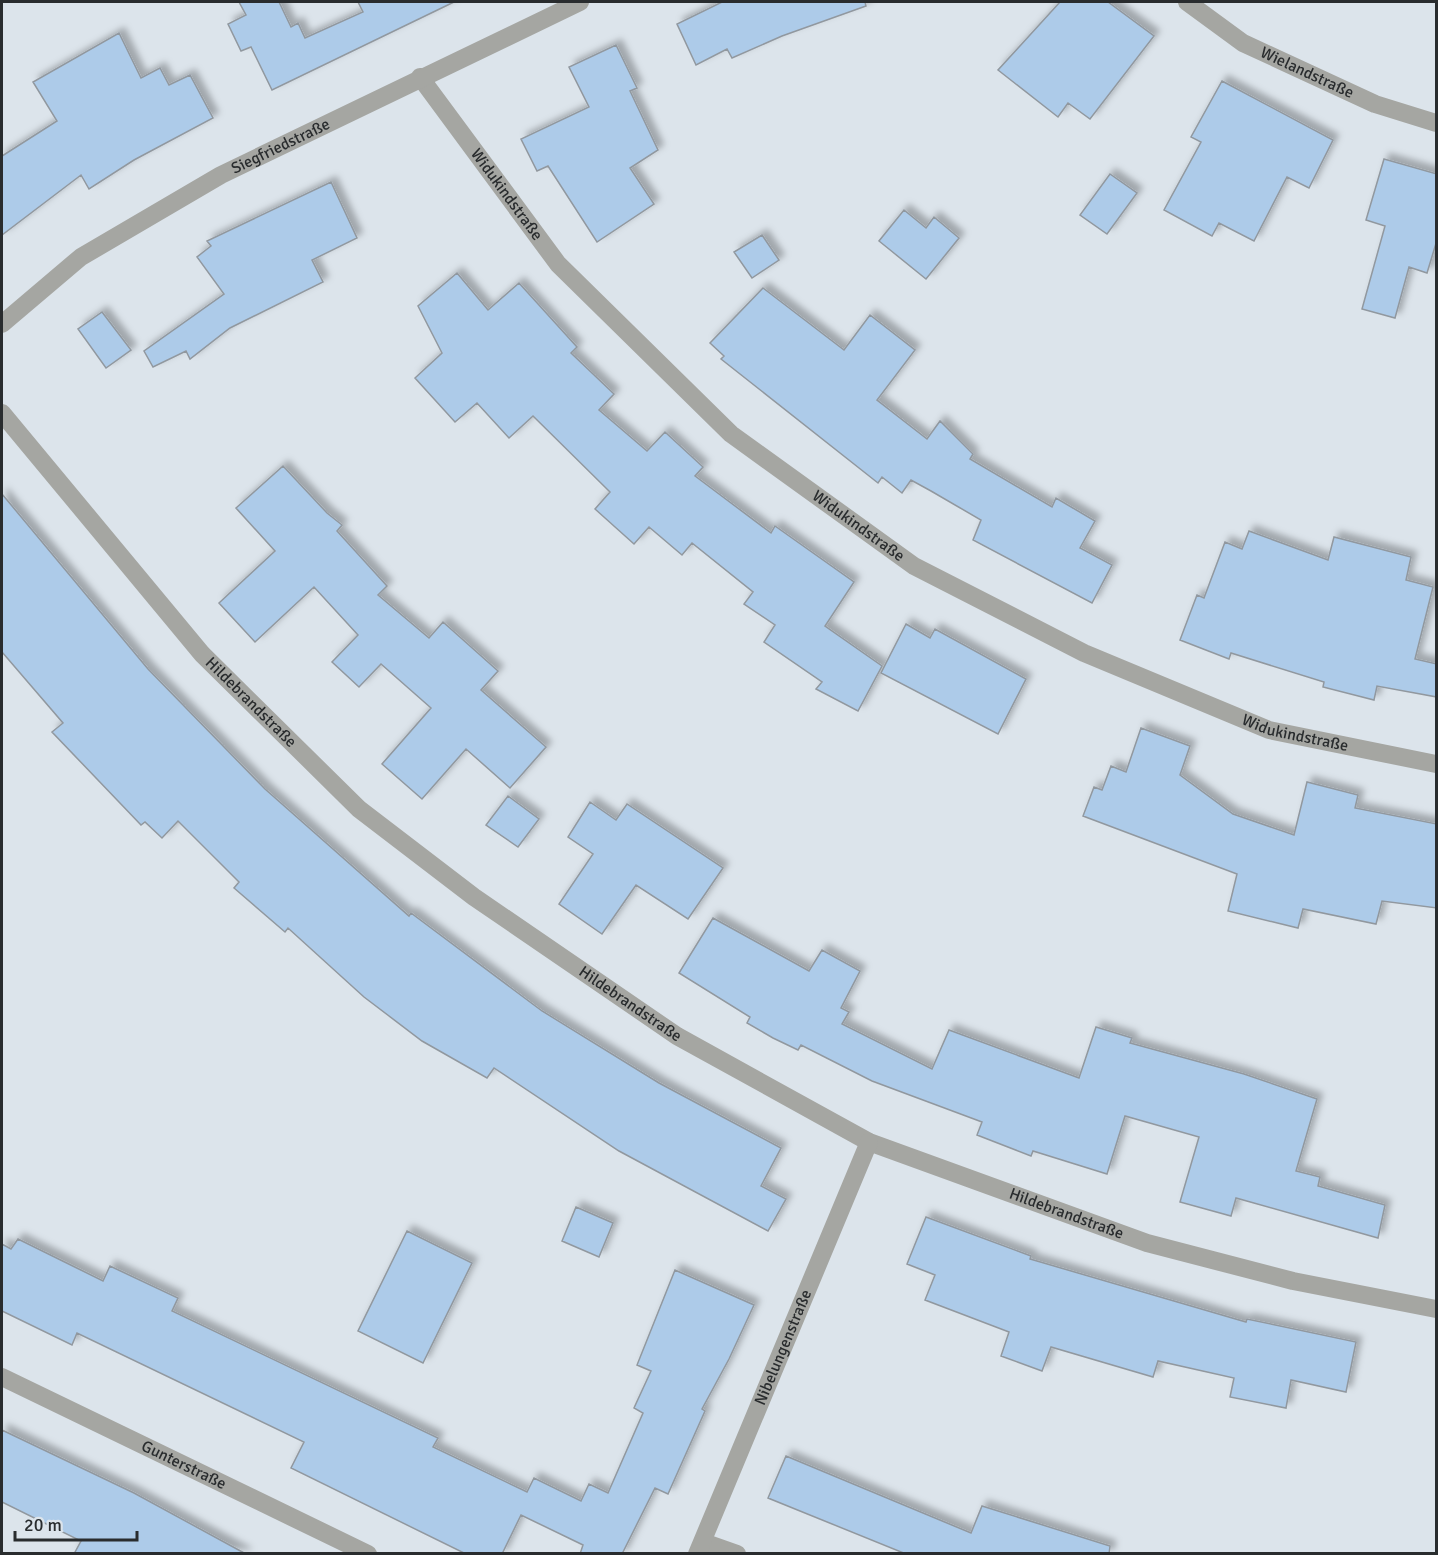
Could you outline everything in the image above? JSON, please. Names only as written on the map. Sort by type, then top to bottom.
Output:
[{"type":"street","name":"Siegfriedstraße","points":[[2,324],[81,257],[221,175],[420,77],[580,2]]},
{"type":"street","name":"Wielandstraße","points":[[1187,2],[1243,43],[1375,104],[1437,123]]},
{"type":"street","name":"Widukindstraße","points":[[420,77],[558,264],[731,434],[914,566],[1084,653],[1269,730],[1437,764]]},
{"type":"street","name":"Hildebrandstraße","points":[[2,413],[202,654],[359,809],[474,897],[677,1036],[869,1142],[1147,1242],[1293,1281],[1437,1308]]},
{"type":"street","name":"Nibelungenstraße","points":[[700,1548],[869,1142]]},
{"type":"street","name":"Gunterstraße","points":[[2,1377],[368,1554]]},
{"type":"street","points":[[700,1548],[737,1554]]},
{"type":"building","points":[[239,2],[279,2],[291,27],[298,23],[305,38],[363,12],[358,2],[454,2],[272,90],[251,47],[241,51],[228,24],[246,15]]},
{"type":"building","points":[[722,2],[865,2],[866,6],[782,36],[732,58],[727,49],[696,65],[677,24]]},
{"type":"building","points":[[1060,2],[1108,2],[1154,36],[1090,119],[1068,103],[1058,117],[998,70]]},
{"type":"building","points":[[119,33],[141,78],[160,68],[169,85],[190,75],[213,118],[134,160],[89,189],[81,175],[2,235],[2,156],[57,121],[33,82]]},
{"type":"building","points":[[616,45],[637,88],[630,91],[658,150],[630,168],[654,204],[597,242],[548,166],[537,171],[521,139],[589,107],[569,67]]},
{"type":"building","points":[[1222,81],[1333,140],[1309,188],[1287,177],[1254,241],[1219,223],[1212,236],[1164,210],[1201,142],[1191,137]]},
{"type":"building","points":[[1384,159],[1437,174],[1437,240],[1427,273],[1409,267],[1395,318],[1362,309],[1385,226],[1366,220]]},
{"type":"building","points":[[1110,174],[1137,193],[1107,234],[1080,215]]},
{"type":"building","points":[[331,182],[357,238],[312,260],[323,282],[230,328],[190,359],[186,351],[153,367],[144,351],[224,294],[197,257],[211,246],[207,241]]},
{"type":"building","points":[[904,210],[926,228],[934,217],[959,238],[926,279],[879,241]]},
{"type":"building","points":[[762,235],[779,260],[752,278],[734,252]]},
{"type":"building","points":[[457,273],[488,310],[519,283],[577,347],[571,353],[614,394],[599,410],[647,451],[665,432],[703,467],[695,476],[771,533],[775,526],[854,582],[825,626],[882,666],[858,711],[816,689],[822,682],[764,642],[775,625],[744,604],[753,592],[692,543],[682,555],[649,527],[634,544],[595,509],[610,492],[533,416],[509,438],[477,403],[455,422],[415,378],[442,353],[418,306]]},
{"type":"building","points":[[763,288],[844,350],[870,315],[915,350],[877,400],[927,439],[940,421],[973,454],[970,459],[1052,507],[1056,498],[1095,521],[1080,548],[1112,565],[1092,603],[973,540],[981,520],[931,491],[911,480],[902,493],[882,477],[878,483],[721,359],[724,356],[710,343]]},
{"type":"building","points":[[102,312],[131,350],[106,368],[78,329]]},
{"type":"building","points":[[283,466],[327,513],[342,525],[337,531],[387,586],[378,595],[429,638],[443,622],[498,671],[481,690],[546,747],[510,788],[466,749],[422,799],[382,764],[431,708],[381,664],[359,687],[332,662],[358,635],[314,587],[255,642],[219,603],[275,551],[236,508]]},
{"type":"building","points":[[2,494],[148,669],[265,789],[409,916],[411,913],[542,1011],[659,1083],[781,1148],[761,1186],[786,1199],[768,1231],[619,1151],[494,1068],[487,1078],[422,1041],[364,997],[288,928],[285,932],[234,888],[239,882],[178,821],[162,838],[145,822],[141,825],[52,732],[63,723],[2,652]]},
{"type":"building","points":[[1249,531],[1328,560],[1334,537],[1411,557],[1406,580],[1433,587],[1415,659],[1437,664],[1437,697],[1377,686],[1374,700],[1323,687],[1324,682],[1231,653],[1229,659],[1180,640],[1197,595],[1204,598],[1225,542],[1242,549]]},
{"type":"building","points":[[906,624],[930,638],[935,629],[1026,679],[998,734],[881,673]]},
{"type":"building","points":[[1141,728],[1190,746],[1180,775],[1233,814],[1294,835],[1307,782],[1358,795],[1355,808],[1437,824],[1437,908],[1382,901],[1376,924],[1303,909],[1298,928],[1228,911],[1237,874],[1083,816],[1094,787],[1102,790],[1111,766],[1126,772]]},
{"type":"building","points":[[508,796],[539,819],[518,847],[486,825]]},
{"type":"building","points":[[590,802],[616,820],[627,804],[723,868],[688,919],[636,885],[602,934],[559,904],[593,854],[568,837]]},
{"type":"building","points":[[713,918],[809,971],[822,950],[860,971],[841,1008],[849,1012],[842,1024],[932,1069],[949,1030],[1079,1078],[1096,1027],[1132,1038],[1130,1043],[1244,1074],[1317,1099],[1296,1171],[1320,1177],[1318,1186],[1385,1205],[1378,1238],[1236,1198],[1231,1216],[1180,1202],[1199,1137],[1125,1116],[1107,1174],[1033,1151],[1031,1156],[977,1135],[982,1122],[872,1081],[801,1045],[798,1050],[773,1038],[747,1023],[750,1017],[679,973]]},
{"type":"building","points":[[576,1207],[613,1223],[599,1257],[562,1241]]},
{"type":"building","points":[[926,1217],[1031,1256],[1030,1259],[1246,1322],[1247,1319],[1356,1342],[1346,1392],[1291,1380],[1286,1408],[1230,1397],[1234,1378],[1158,1361],[1153,1377],[1051,1347],[1042,1371],[1001,1356],[1009,1332],[925,1300],[935,1275],[907,1264]]},
{"type":"building","points":[[407,1231],[472,1263],[423,1363],[358,1331]]},
{"type":"building","points":[[18,1239],[103,1281],[110,1266],[178,1298],[172,1311],[438,1438],[433,1447],[527,1492],[534,1478],[581,1501],[589,1484],[608,1493],[643,1413],[634,1408],[651,1371],[637,1365],[675,1270],[754,1305],[702,1409],[705,1411],[668,1494],[655,1488],[622,1554],[580,1554],[583,1545],[521,1515],[502,1554],[466,1554],[291,1468],[304,1442],[77,1333],[72,1345],[2,1311],[2,1244],[11,1249]]},
{"type":"building","points":[[2,1430],[134,1493],[246,1554],[74,1554],[81,1541],[2,1502]]},
{"type":"building","points":[[786,1456],[971,1533],[982,1506],[1110,1546],[1109,1554],[906,1554],[768,1498]]}]
